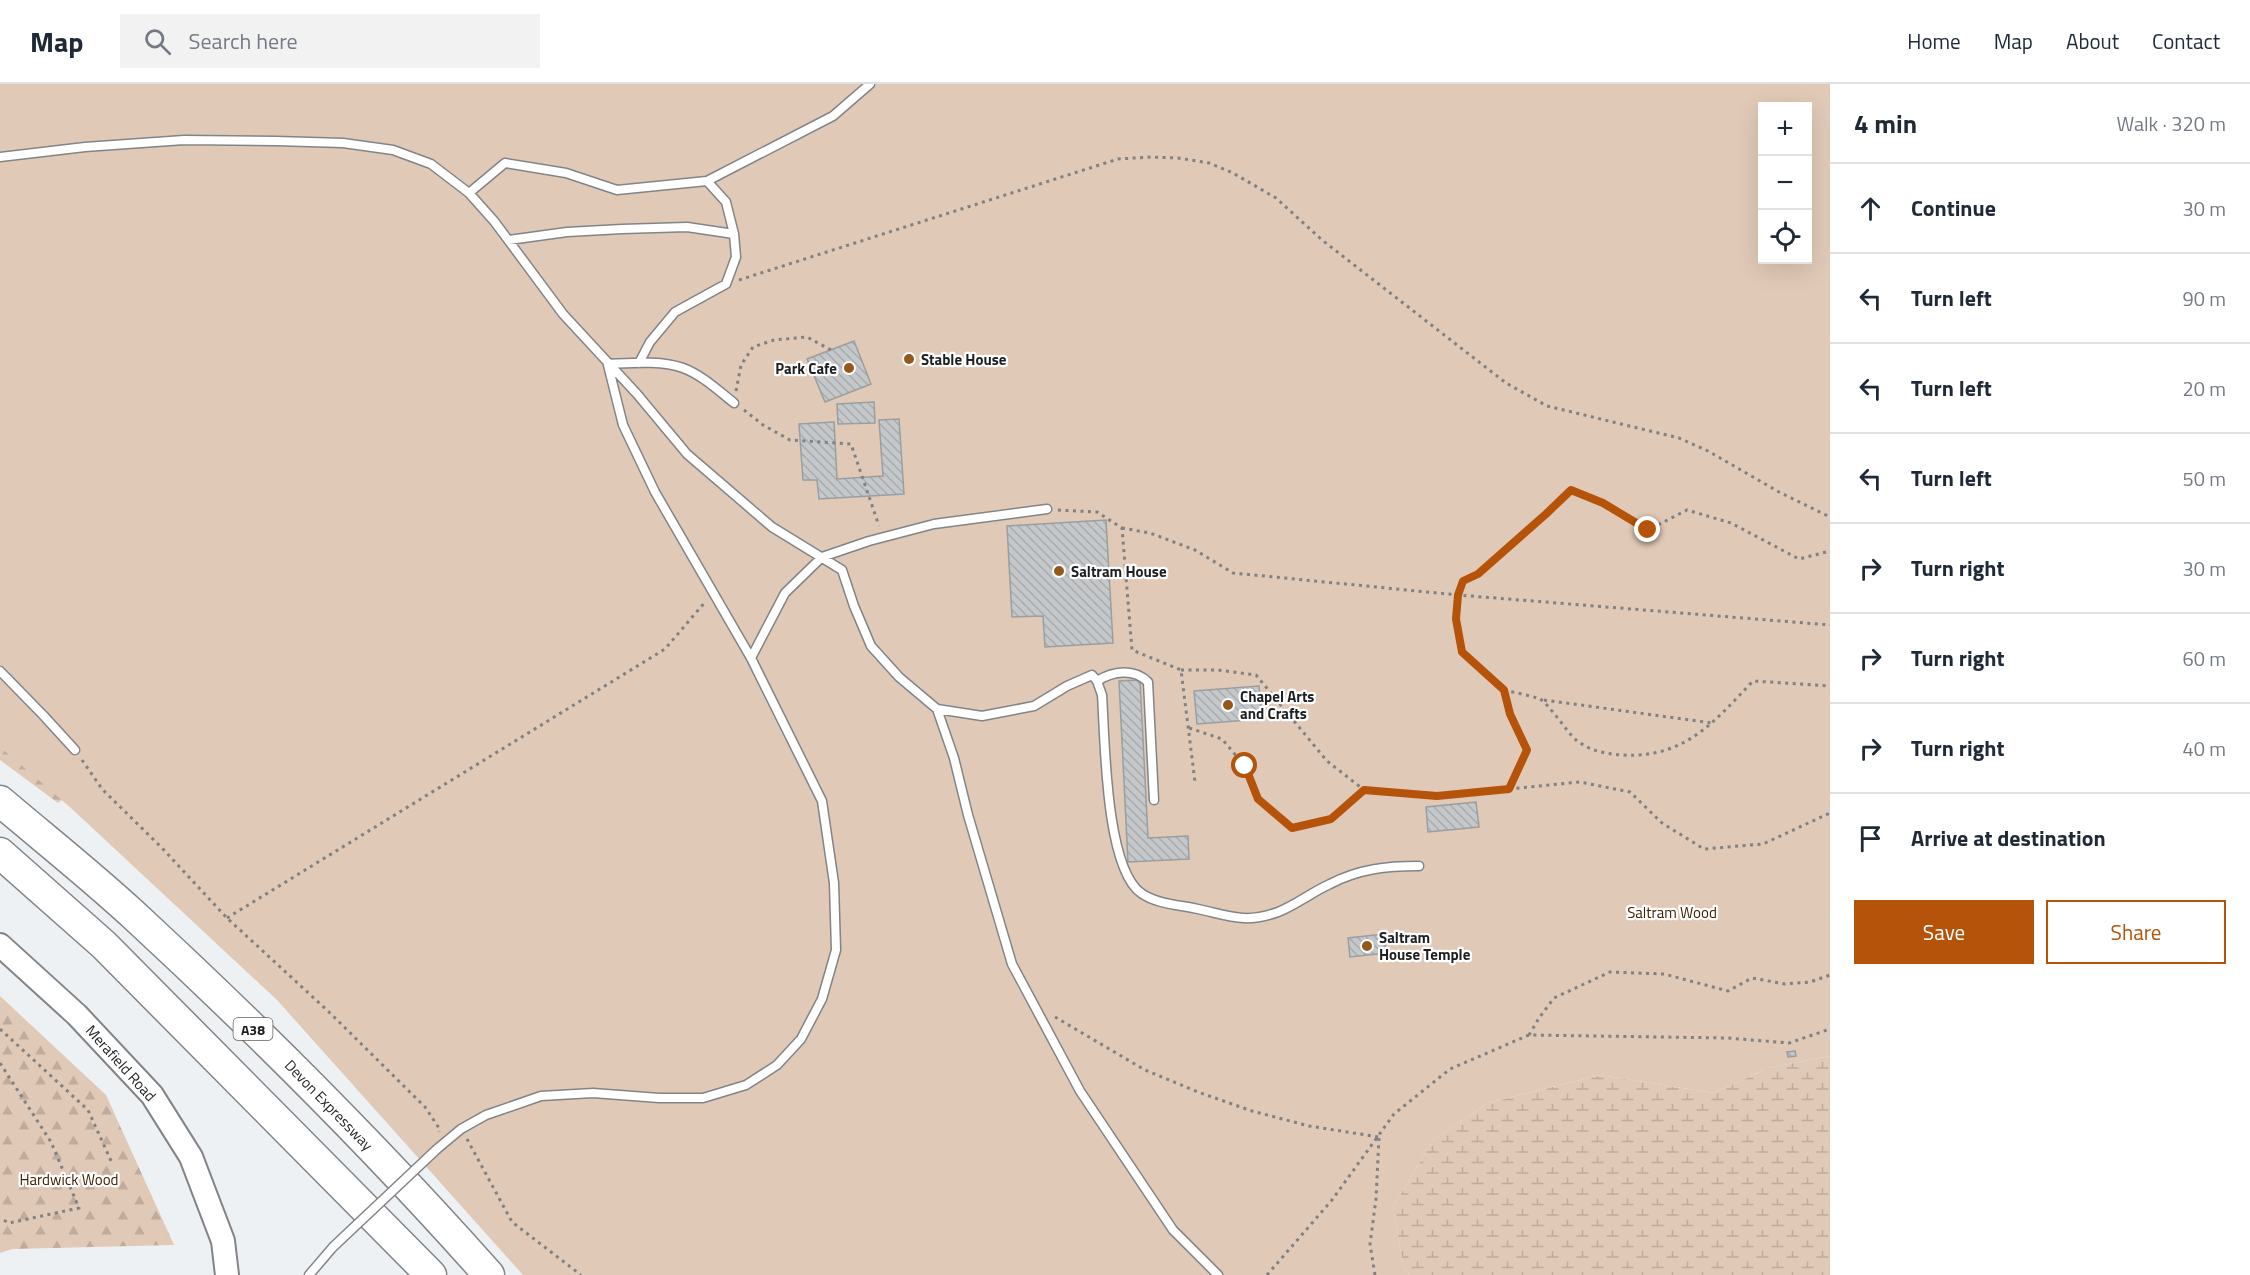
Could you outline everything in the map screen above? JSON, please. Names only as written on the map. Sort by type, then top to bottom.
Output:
[{"type":"highway","name":"Devon Expressway","points":[[0,801],[137,918],[274,1050],[425,1203],[489,1275]]},
{"type":"highway","points":[[0,853],[112,954],[431,1275]]},
{"type":"street","name":"Merafield Road","points":[[0,945],[77,1015],[152,1095],[191,1157],[223,1241],[227,1275]]},
{"type":"lane","points":[[469,193],[505,163],[566,172],[617,190],[707,181],[832,116],[870,84]]},
{"type":"lane","points":[[0,157],[85,147],[184,140],[343,143],[393,150],[431,164],[469,193],[509,240],[563,314],[687,454],[772,527],[842,570],[871,646],[899,677],[937,709],[954,758],[979,856],[1012,964],[1080,1091],[1173,1230],[1218,1275]]},
{"type":"lane","points":[[639,363],[650,342],[675,312],[726,284],[736,257],[734,234],[726,202],[707,181]]},
{"type":"lane","points":[[509,240],[567,232],[687,227],[734,234]]},
{"type":"lane","points":[[608,364],[639,363],[683,368],[713,386],[734,403]]},
{"type":"lane","points":[[309,1275],[333,1247],[437,1149],[461,1129],[486,1115],[541,1095],[593,1093],[659,1098],[703,1098],[746,1085],[777,1065],[801,1039],[822,999],[836,950],[834,883],[822,801],[751,658],[655,492],[623,425],[608,364]]},
{"type":"lane","points":[[751,658],[785,593],[822,557],[883,537],[934,524],[1047,509]]},
{"type":"lane","points":[[0,672],[75,750]]},
{"type":"lane","points":[[1097,681],[1106,675],[1135,673],[1143,676],[1148,682],[1154,800]]},
{"type":"lane","points":[[937,709],[982,716],[1034,706],[1067,686],[1092,675],[1102,694],[1112,828],[1119,858],[1140,893],[1159,900],[1244,920],[1280,912],[1331,883],[1362,870],[1385,866],[1419,866]]},
{"type":"path","points":[[726,284],[1118,159],[1151,157],[1209,163],[1233,173],[1276,198],[1322,240],[1506,383],[1547,406],[1679,438],[1708,451],[1779,492],[1830,517]]},
{"type":"path","points":[[831,350],[807,337],[774,340],[753,347],[741,365],[734,403],[764,425],[790,440],[851,444],[883,537]]},
{"type":"path","points":[[1712,723],[1542,700],[1504,690],[1462,652],[1456,619],[1458,595],[1463,581],[1478,574],[1571,490],[1603,503],[1648,530],[1687,510],[1731,523],[1799,559],[1830,551]]},
{"type":"path","points":[[1047,509],[1097,512],[1122,528],[1150,533],[1195,550],[1233,573],[1458,595],[1830,625]]},
{"type":"path","points":[[1122,528],[1132,650],[1181,670],[1218,670],[1256,675],[1327,761],[1364,790],[1437,796],[1580,782],[1630,792],[1662,823],[1704,849],[1763,844],[1830,813]]},
{"type":"path","points":[[227,918],[665,649],[713,593]]},
{"type":"path","points":[[1181,670],[1195,782]]},
{"type":"path","points":[[1542,700],[1577,740],[1587,747],[1605,754],[1640,756],[1674,748],[1692,739],[1712,723],[1753,681],[1830,686]]},
{"type":"path","points":[[1504,690],[1510,714],[1527,750],[1509,789]]},
{"type":"path","points":[[1189,728],[1222,739],[1245,766],[1258,799],[1292,828],[1331,819],[1364,790]]},
{"type":"path","points":[[75,750],[102,789],[164,849],[227,918],[329,1012],[425,1107],[440,1128],[437,1149]]},
{"type":"path","points":[[1529,1035],[1554,998],[1610,972],[1664,974],[1728,991],[1752,978],[1785,984],[1810,982],[1830,975]]},
{"type":"path","points":[[1037,1008],[1145,1071],[1197,1092],[1252,1111],[1309,1126],[1379,1137]]},
{"type":"path","points":[[0,1029],[88,1110],[112,1163]]},
{"type":"path","points":[[1267,1275],[1332,1200],[1395,1114],[1450,1069],[1529,1035],[1727,1038],[1789,1042],[1830,1029]]},
{"type":"path","points":[[0,1063],[51,1142],[79,1208],[9,1223],[0,1218]]},
{"type":"path","points":[[461,1129],[512,1222],[581,1275]]},
{"type":"path","points":[[1375,1275],[1370,1244],[1377,1199],[1379,1137]]},
{"type":"green space","name":"Saltram Wood","points":[[0,84],[1830,84],[1830,1056],[1768,1068],[1714,1093],[1600,1075],[1488,1103],[1433,1140],[1393,1207],[1403,1265],[1409,1275],[523,1275],[277,1000],[72,809],[0,747]]},
{"type":"green space","points":[[0,703],[83,783],[58,803],[0,760]]},
{"type":"green space","name":"Hardwick Wood","points":[[0,996],[106,1095],[174,1245],[12,1249],[0,1253]]},
{"type":"green space","points":[[1830,1056],[1830,1275],[1409,1275],[1403,1265],[1393,1207],[1433,1140],[1488,1103],[1600,1075],[1714,1093],[1768,1068]]},
{"type":"building","name":"Park Cafe","points":[[854,341],[871,384],[825,402],[807,359]]},
{"type":"building","points":[[874,402],[875,423],[838,424],[837,404]]},
{"type":"building","points":[[899,419],[904,494],[819,499],[817,480],[803,480],[799,424],[834,422],[837,479],[883,476],[879,420]]},
{"type":"building","name":"Saltram House","points":[[1106,520],[1113,643],[1045,647],[1043,616],[1012,617],[1007,526]]},
{"type":"building","points":[[1140,680],[1148,838],[1188,836],[1189,859],[1128,862],[1119,681]]},
{"type":"building","name":"Chapel Arts and Crafts","points":[[1259,686],[1262,719],[1197,724],[1194,691]]},
{"type":"building","points":[[1476,802],[1479,827],[1428,832],[1426,807]]},
{"type":"building","name":"Saltram House Temple","points":[[1384,934],[1386,953],[1350,957],[1348,938]]},
{"type":"building","points":[[1795,1051],[1796,1056],[1788,1057],[1787,1052]]},
{"type":"place","name":"Stable House","points":[[909,359]]},
{"type":"place","name":"Park Cafe","points":[[849,368]]},
{"type":"place","name":"Saltram House","points":[[1059,571]]},
{"type":"place","name":"Chapel Arts and Crafts","points":[[1228,705]]},
{"type":"place","name":"Saltram House Temple","points":[[1367,946]]},
{"type":"route","points":[[1245,766],[1258,799],[1292,828],[1331,819],[1364,790],[1437,796],[1509,789],[1527,750],[1510,714],[1504,690],[1462,652],[1456,619],[1458,595],[1463,581],[1478,574],[1571,490],[1603,503],[1648,530]]}]
